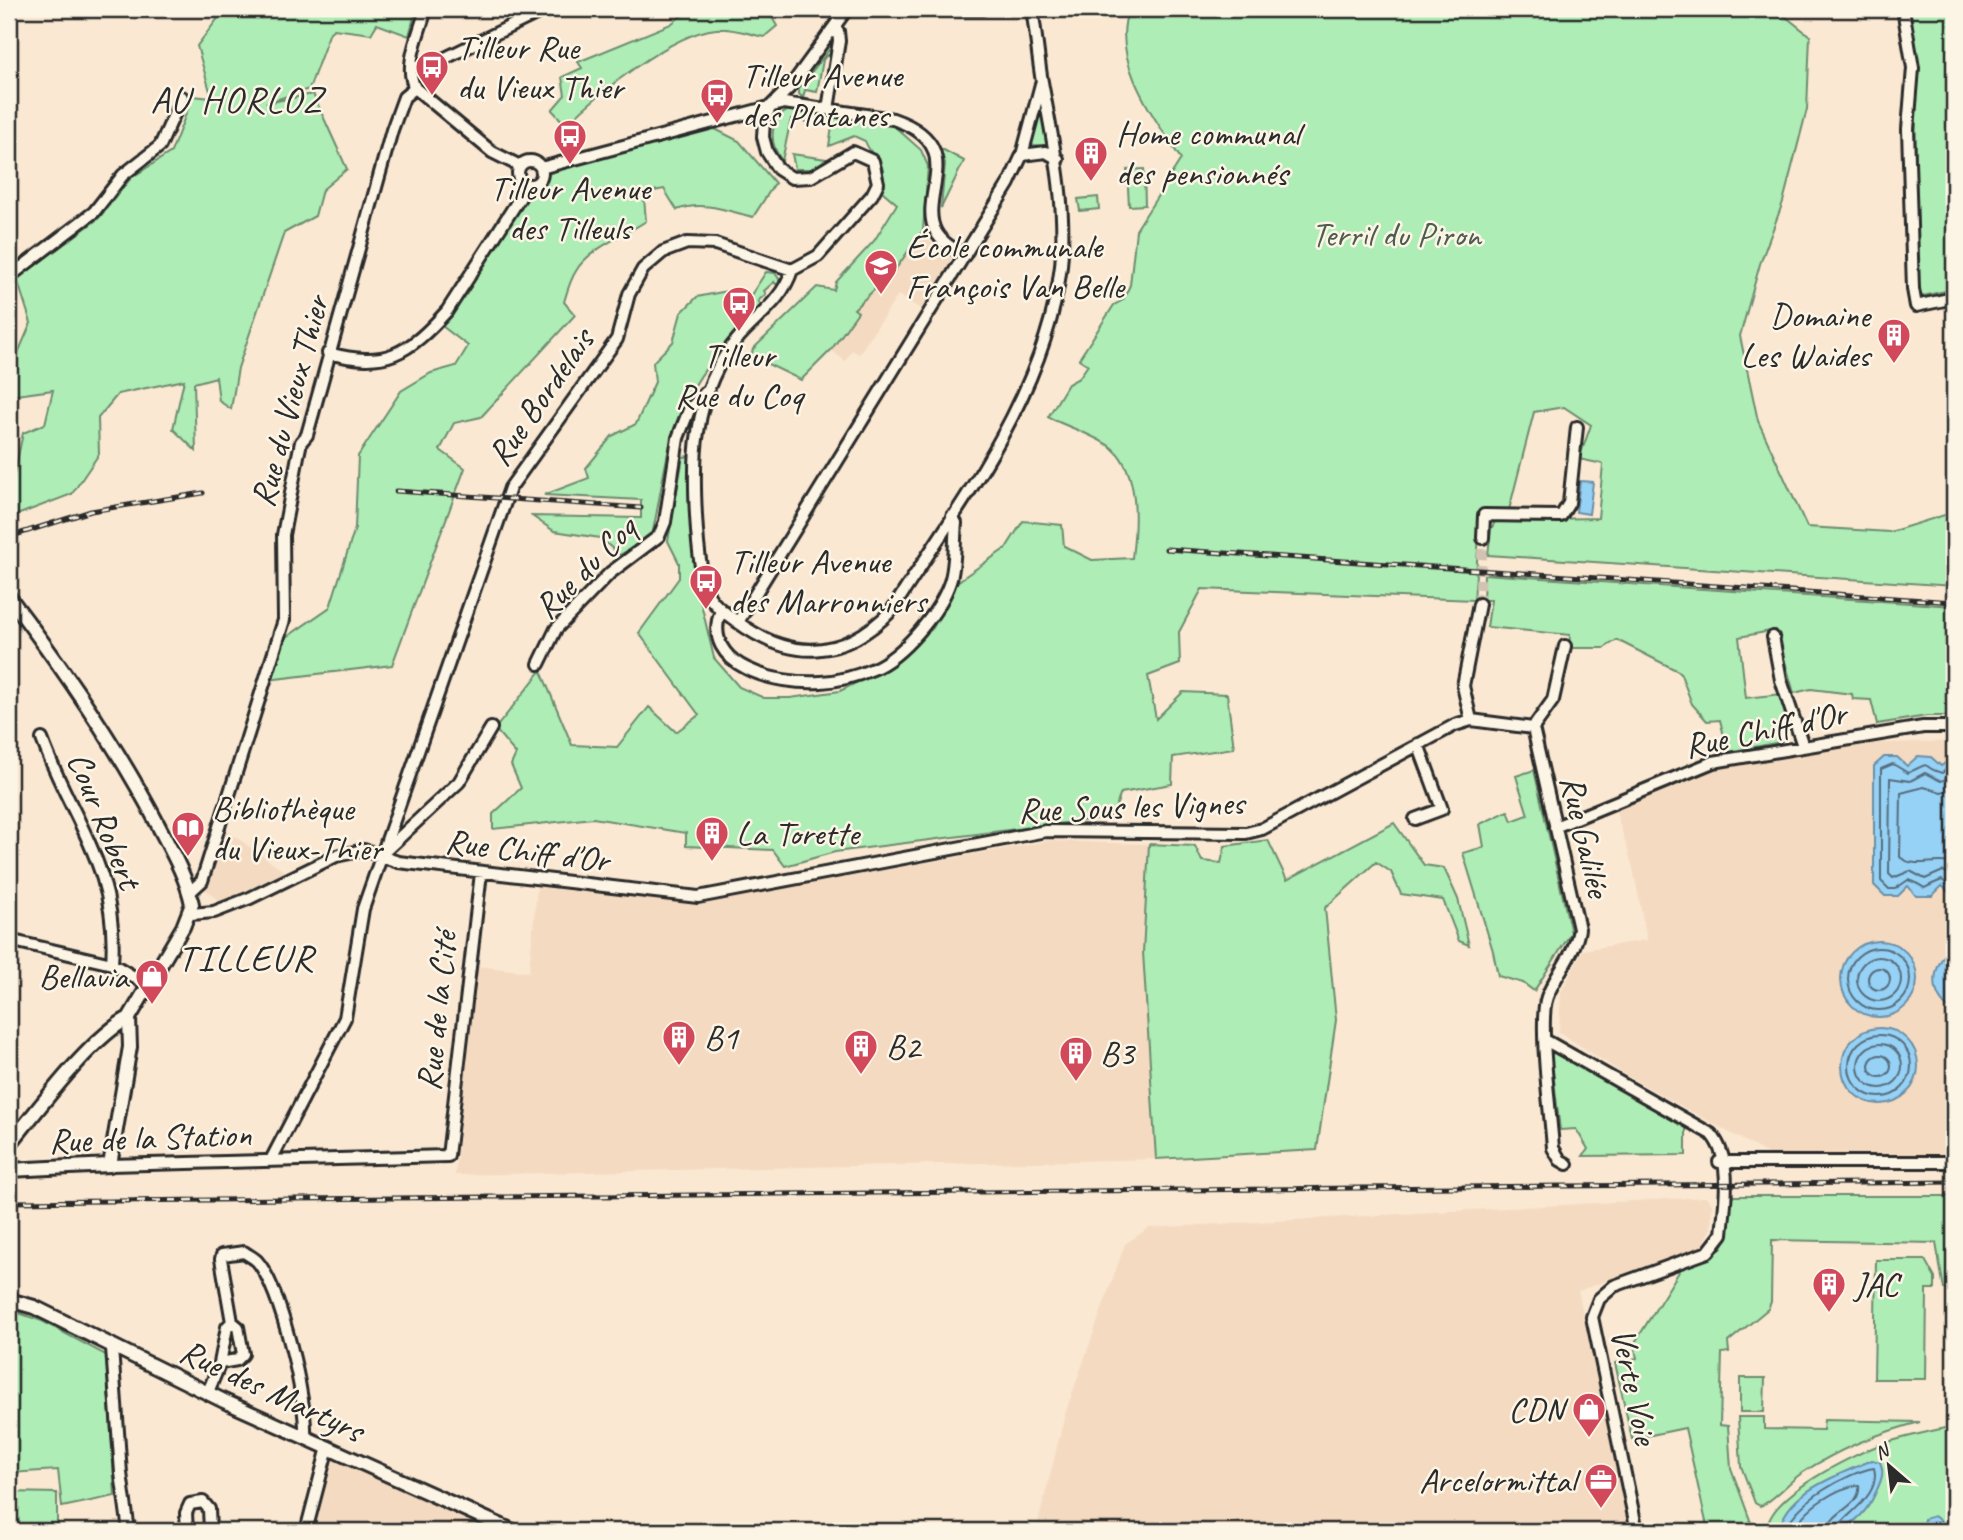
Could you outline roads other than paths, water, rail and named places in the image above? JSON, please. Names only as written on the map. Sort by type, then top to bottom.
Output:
[{"type":"street","points":[[426,9],[409,78],[415,88],[492,152],[520,166]]},
{"type":"street","points":[[411,67],[429,66],[546,9]]},
{"type":"street","points":[[847,9],[790,87],[771,106],[764,120],[763,137],[767,152],[778,169],[792,178],[811,177],[853,152],[865,155],[877,171],[878,183],[872,195],[818,256],[792,270],[779,297],[726,354],[707,392],[697,435],[702,578],[711,599],[754,635],[794,649],[825,650],[857,638],[892,610],[1009,426],[1052,318],[1061,264],[1058,159],[1041,80],[1032,9]]},
{"type":"street","points":[[962,9],[982,9]]},
{"type":"street","points":[[1903,9],[1913,68],[1908,129],[1916,306],[1954,298]]},
{"type":"street","points":[[828,109],[839,41],[838,31],[834,28]]},
{"type":"street","points":[[738,622],[1009,183],[1022,155],[1041,80]]},
{"type":"street","name":"Rue du Vieux Thier","points":[[190,892],[202,881],[284,620],[283,535],[298,456],[307,435],[392,130],[404,97],[415,88]]},
{"type":"street","points":[[9,277],[94,212],[123,175],[160,146],[182,97]]},
{"type":"street","points":[[541,168],[784,103],[894,119],[907,124],[924,137],[936,155],[938,167],[931,218],[935,231],[944,243],[965,255]]},
{"type":"street","points":[[1022,155],[1046,152],[1058,159]]},
{"type":"street","points":[[520,166],[530,160],[541,168]]},
{"type":"street","points":[[520,166],[519,178],[528,185]]},
{"type":"street","points":[[328,353],[357,360],[382,360],[407,347],[431,329],[447,312],[528,185],[539,181],[541,168]]},
{"type":"street","name":"Rue Bordelais","points":[[351,989],[363,909],[510,488],[617,339],[629,294],[643,269],[663,252],[687,243],[715,244],[792,270]]},
{"type":"street","name":"Rue du Coq","points":[[539,664],[556,629],[610,573],[659,536],[665,522],[678,438],[689,410],[707,392]]},
{"type":"street","points":[[1483,538],[1484,514],[1561,516],[1569,503],[1577,427]]},
{"type":"street","points":[[721,610],[715,625],[716,639],[722,651],[740,666],[787,680],[819,682],[846,679],[876,668],[917,634],[950,582],[956,523],[952,516]]},
{"type":"street","points":[[9,597],[58,663],[125,763],[190,892],[191,914],[129,1018],[114,1027],[81,1061],[9,1145]]},
{"type":"street","points":[[1471,720],[1463,686],[1479,604]]},
{"type":"street","points":[[1773,637],[1781,680],[1803,746]]},
{"type":"street","points":[[1533,728],[1553,700],[1565,646]]},
{"type":"street","name":"Rue Sous les Vignes","points":[[870,865],[1046,831],[1246,833],[1262,829],[1455,725],[1471,720],[1533,728]]},
{"type":"street","name":"Rue Chiff d'Or","points":[[1555,827],[1713,762],[1923,727],[1954,727]]},
{"type":"street","points":[[381,855],[459,782],[491,728]]},
{"type":"street","name":"Rue Galilée","points":[[1533,728],[1578,929],[1577,943],[1546,999],[1545,1040],[1553,1148],[1560,1160],[1567,1164]]},
{"type":"street","name":"Cour Robert","points":[[42,739],[53,769],[93,845],[104,878],[112,909],[112,964]]},
{"type":"street","points":[[1415,819],[1442,809],[1418,744]]},
{"type":"street","name":"Rue Chiff d'Or","points":[[191,914],[214,912],[336,856],[364,850],[398,862],[698,897],[870,865]]},
{"type":"street","name":"Rue de la Cité","points":[[271,1160],[448,1156],[481,873]]},
{"type":"street","points":[[9,940],[112,964],[149,986]]},
{"type":"street","name":"Rue de la Station","points":[[9,1171],[271,1160],[345,1018],[351,989]]},
{"type":"street","points":[[110,1165],[130,1047],[129,1018]]},
{"type":"street","points":[[1545,1040],[1703,1129],[1717,1141],[1721,1162],[1954,1162]]},
{"type":"street","name":"Verte Voie","points":[[1637,1531],[1592,1317],[1599,1299],[1614,1286],[1709,1252],[1716,1244],[1723,1224],[1721,1162]]},
{"type":"street","points":[[220,1363],[237,1360],[243,1354],[238,1327],[232,1322],[221,1259],[222,1255],[244,1252],[257,1261],[273,1291],[291,1346],[306,1421],[305,1436]]},
{"type":"street","name":"Rue des Martyrs","points":[[9,1300],[34,1307],[112,1348],[513,1531]]},
{"type":"street","points":[[208,1392],[220,1363],[227,1327],[232,1322]]},
{"type":"street","points":[[112,1348],[121,1473],[130,1531]]},
{"type":"street","points":[[306,1531],[328,1447]]},
{"type":"street","points":[[187,1531],[186,1513],[190,1504],[203,1502],[209,1509],[209,1531]]},
{"type":"water","points":[[1580,481],[1593,482],[1589,514],[1576,512]]},
{"type":"water","points":[[1918,756],[1931,757],[1941,766],[1954,757],[1954,896],[1942,886],[1932,896],[1916,896],[1908,886],[1898,896],[1885,896],[1874,885],[1874,766],[1884,757],[1897,757],[1907,766]]},
{"type":"water","points":[[1879,941],[1893,944],[1906,952],[1914,965],[1917,979],[1914,993],[1906,1006],[1893,1014],[1879,1017],[1865,1014],[1852,1006],[1844,993],[1841,979],[1844,965],[1852,952],[1865,944]]},
{"type":"water","points":[[1954,946],[1954,1012],[1939,997],[1935,979],[1940,961]]},
{"type":"water","points":[[1880,1028],[1894,1031],[1907,1039],[1915,1052],[1918,1066],[1915,1080],[1907,1093],[1894,1101],[1880,1104],[1866,1101],[1853,1093],[1845,1080],[1842,1066],[1845,1052],[1853,1039],[1866,1031]]},
{"type":"water","points":[[1872,1460],[1880,1462],[1882,1477],[1868,1507],[1858,1518],[1837,1529],[1779,1531],[1792,1505],[1803,1495],[1816,1486]]},
{"type":"water","points":[[1934,1516],[1942,1522],[1942,1531],[1922,1531],[1924,1519]]},
{"type":"tunnel","points":[[1479,604],[1483,538]]},
{"type":"railway","points":[[396,491],[641,508]]},
{"type":"railway","points":[[9,537],[91,511],[203,493]]},
{"type":"railway","points":[[1166,549],[1954,602]]},
{"type":"railway","points":[[9,1202],[1954,1182]]},
{"type":"place","name":"Tilleur Rue du Vieux Thier","points":[[432,97]]},
{"type":"place","name":"Tilleur Avenue des Platanes","points":[[717,125]]},
{"type":"place","name":"Tilleur Avenue des Tilleuls","points":[[570,166]]},
{"type":"place","name":"Home communal des pensionnés","points":[[1091,183]]},
{"type":"place","name":"École communale François Van Belle","points":[[881,296]]},
{"type":"place","name":"Tilleur Rue du Coq","points":[[739,333]]},
{"type":"place","name":"Domaine Les Waides","points":[[1894,365]]},
{"type":"place","name":"Tilleur Avenue des Marronniers","points":[[706,611]]},
{"type":"place","name":"Bibliothèque du Vieux-Thier","points":[[188,858]]},
{"type":"place","name":"La Torette","points":[[712,863]]},
{"type":"place","name":"Bellavia","points":[[152,1006]]},
{"type":"place","name":"B1","points":[[679,1067]]},
{"type":"place","name":"B2","points":[[861,1076]]},
{"type":"place","name":"B3","points":[[1076,1083]]},
{"type":"place","name":"JAC","points":[[1829,1314]]},
{"type":"place","name":"CDN","points":[[1589,1439]]},
{"type":"place","name":"Arcelormittal","points":[[1601,1510]]},
{"type":"district","name":"AU HORLOZ","points":[[237,99]]},
{"type":"district","name":"TILLEUR","points":[[246,957]]},
{"type":"park label","name":"Terril du Piron","points":[[1396,234]]}]
